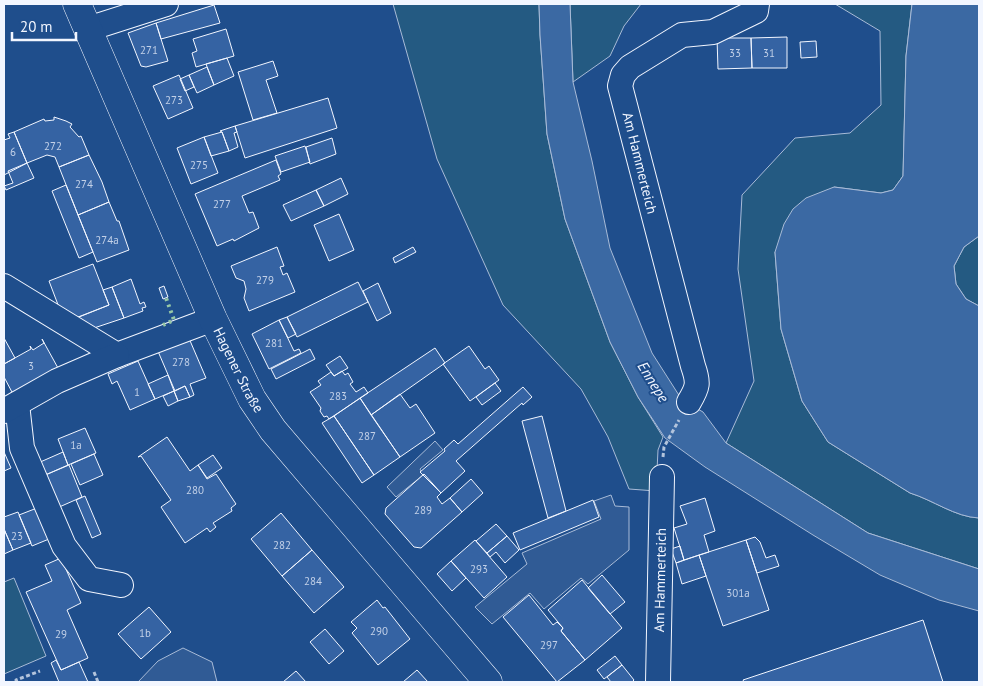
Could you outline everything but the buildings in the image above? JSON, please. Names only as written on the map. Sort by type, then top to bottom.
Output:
[{"type":"main road","name":"Hagener Straße","points":[[77,4],[212,319],[252,399],[273,430],[488,682]]},
{"type":"street","points":[[88,29],[166,4]]},
{"type":"street","name":"Am Hammerteich","points":[[690,402],[696,391],[697,378],[620,86],[623,76],[630,67],[682,35],[713,32],[756,10],[757,4]]},
{"type":"street","points":[[4,286],[117,355]]},
{"type":"street","points":[[121,585],[89,579],[64,546],[22,448],[10,408],[57,381],[117,355],[212,319]]},
{"type":"street","name":"Am Hammerteich","points":[[658,682],[662,477]]},
{"type":"path","points":[[664,447],[690,402]]},
{"type":"path","points":[[17,682],[16,680],[40,671]]},
{"type":"path","points":[[94,672],[98,682]]},
{"type":"shaded area","points":[[393,4],[539,4],[547,134],[565,219],[610,342],[638,397],[663,437],[658,450],[656,491],[629,489],[608,437],[581,389],[503,305],[437,159]]},
{"type":"shaded area","points":[[570,4],[641,4],[624,26],[610,56],[573,82]]},
{"type":"shaded area","points":[[835,4],[912,4],[906,56],[903,176],[893,190],[881,193],[834,187],[775,252],[781,329],[802,401],[828,442],[910,493],[961,515],[979,518],[979,569],[868,533],[726,443],[754,381],[738,269],[742,195],[795,138],[850,133],[881,105],[880,31]]},
{"type":"shaded area","points":[[979,236],[979,306],[966,299],[956,284],[954,266],[964,247]]},
{"type":"shaded area","points":[[435,441],[443,450],[420,469],[423,475],[396,497],[387,487]]},
{"type":"shaded area","points":[[611,495],[615,506],[629,507],[629,550],[588,584],[581,578],[544,609],[530,593],[492,624],[475,607],[527,564],[522,553],[601,519],[594,501]]},
{"type":"shaded area","points":[[14,578],[46,656],[4,674],[4,582]]},
{"type":"shaded area","points":[[183,648],[212,662],[217,682],[138,682],[158,661]]},
{"type":"water","name":"Ennepe","points":[[539,4],[570,4],[573,82],[610,248],[652,353],[682,400],[703,412],[726,443],[868,533],[979,569],[979,611],[939,600],[880,575],[705,467],[665,438],[638,397],[610,342],[565,219],[547,134]]},
{"type":"water","points":[[912,4],[979,4],[979,236],[964,247],[954,266],[956,284],[966,299],[979,306],[979,518],[961,515],[910,493],[828,442],[802,401],[781,329],[775,252],[784,224],[793,209],[806,198],[834,187],[881,193],[893,190],[903,176],[906,56]]},
{"type":"hedge","points":[[163,325],[174,320],[166,298]]}]
